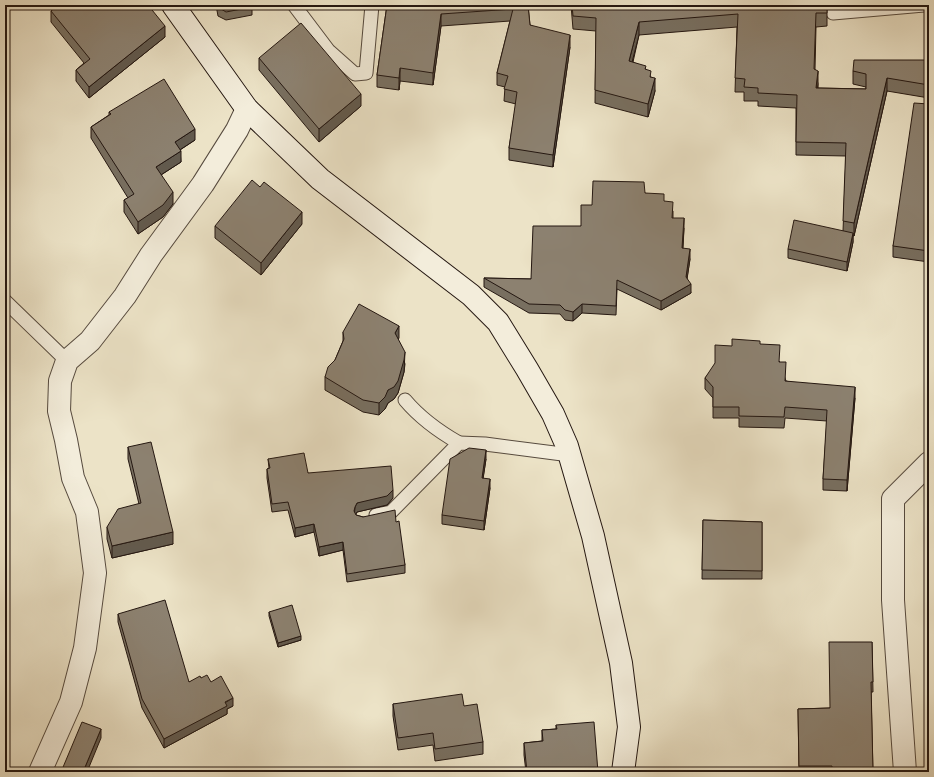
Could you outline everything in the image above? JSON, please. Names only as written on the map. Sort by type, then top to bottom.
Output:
[{"type":"street","points":[[173,5],[247,109],[320,179],[471,295],[498,322],[553,414],[570,454],[593,536],[621,663],[629,727],[623,772]]},
{"type":"street","points":[[40,772],[72,702],[85,648],[95,573],[87,512],[73,478],[59,411],[60,381],[67,361],[90,341],[125,296],[150,255],[204,184],[247,109]]},
{"type":"street","points":[[904,772],[893,600],[893,499],[929,463]]},
{"type":"lane","points":[[294,5],[328,50],[355,74],[366,73],[372,5]]},
{"type":"lane","points":[[833,13],[924,5]]},
{"type":"lane","points":[[5,301],[67,361]]},
{"type":"lane","points":[[405,400],[436,430],[459,443],[485,444],[570,454]]},
{"type":"lane","points":[[362,518],[391,512],[459,443]]},
{"type":"building","points":[[58,5],[148,5],[165,26],[89,87],[76,70],[90,59],[51,11]]},
{"type":"building","points":[[217,5],[252,5],[252,7],[226,12]]},
{"type":"building","points":[[387,5],[528,5],[530,25],[570,35],[553,155],[509,148],[517,92],[504,89],[508,76],[497,73],[513,9],[441,14],[433,73],[400,68],[399,78],[377,75]]},
{"type":"building","points":[[572,5],[827,5],[827,13],[816,13],[814,69],[818,71],[816,88],[866,89],[866,74],[853,71],[854,60],[929,60],[929,85],[887,78],[854,223],[843,221],[846,143],[796,142],[797,95],[758,93],[758,88],[744,87],[745,79],[735,78],[738,14],[639,22],[629,61],[646,66],[645,69],[651,71],[650,77],[655,78],[648,104],[595,90],[596,18],[573,16]]},
{"type":"building","points":[[301,23],[361,94],[319,129],[259,58]]},
{"type":"building","points":[[164,79],[195,129],[175,142],[181,151],[156,167],[173,192],[163,205],[138,222],[124,200],[134,194],[91,127],[111,114],[109,112]]},
{"type":"building","points":[[914,103],[929,104],[925,203],[929,203],[929,251],[893,246]]},
{"type":"building","points":[[252,180],[260,187],[264,182],[302,212],[261,263],[215,226]]},
{"type":"building","points":[[593,181],[644,182],[645,193],[664,194],[664,201],[673,202],[672,218],[684,218],[682,248],[690,249],[686,277],[691,284],[661,301],[617,280],[616,306],[582,304],[573,312],[565,310],[560,305],[529,304],[484,278],[531,279],[533,226],[581,226],[581,205],[592,205]]},
{"type":"building","points":[[794,220],[853,233],[847,262],[788,249]]},
{"type":"building","points":[[359,304],[399,326],[395,333],[405,352],[398,381],[394,387],[388,390],[385,397],[379,403],[363,400],[325,377],[328,367],[335,360],[344,339],[343,332]]},
{"type":"building","points":[[732,339],[760,341],[760,344],[780,345],[779,362],[786,362],[785,381],[855,387],[847,480],[823,479],[827,410],[785,407],[784,417],[739,416],[739,407],[713,407],[713,387],[705,378],[715,363],[715,345],[732,346]]},
{"type":"building","points":[[151,442],[173,532],[112,546],[107,527],[118,509],[141,503],[128,447]]},
{"type":"building","points":[[469,448],[486,450],[482,478],[490,479],[484,521],[442,515],[450,459]]},
{"type":"building","points":[[304,453],[308,473],[391,466],[393,490],[387,496],[357,503],[354,511],[356,515],[363,517],[395,510],[396,522],[399,521],[405,565],[347,574],[343,542],[319,547],[314,524],[295,528],[288,502],[272,504],[267,469],[270,468],[268,459]]},
{"type":"building","points":[[703,520],[762,522],[762,571],[702,570]]},
{"type":"building","points":[[165,600],[189,682],[200,676],[201,678],[207,675],[211,682],[221,676],[233,698],[225,702],[227,706],[164,739],[142,699],[118,614]]},
{"type":"building","points":[[292,605],[301,636],[278,643],[269,612]]},
{"type":"building","points":[[829,642],[872,642],[873,682],[871,682],[873,772],[832,772],[832,766],[799,766],[798,709],[830,708]]},
{"type":"building","points":[[462,694],[464,706],[477,704],[483,742],[435,749],[433,733],[398,738],[393,704]]},
{"type":"building","points":[[82,722],[101,729],[83,772],[61,772]]},
{"type":"building","points":[[594,722],[598,772],[527,772],[524,743],[543,741],[542,730],[557,729],[556,725]]}]
